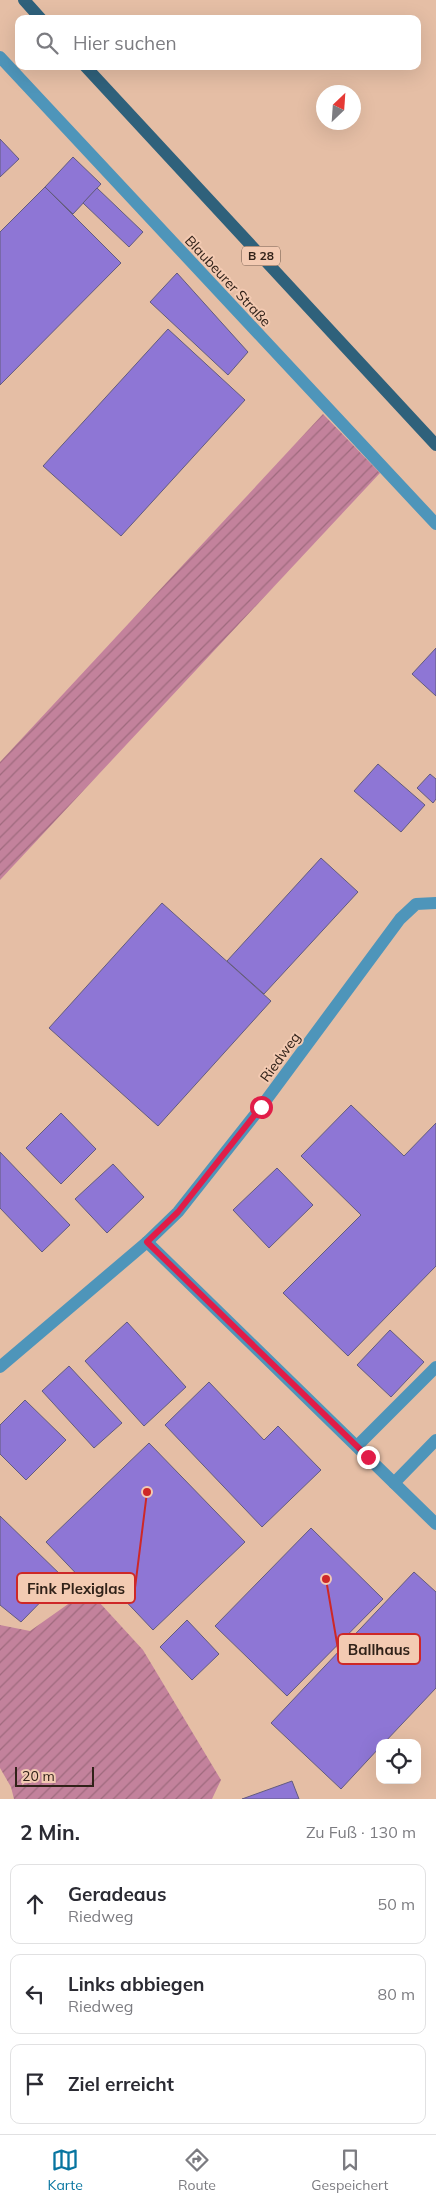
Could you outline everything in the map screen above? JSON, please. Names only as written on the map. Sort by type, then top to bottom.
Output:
[{"type":"main road","points":[[24,0],[37,15]]},
{"type":"main road","name":"B 28","points":[[89,70],[436,445]]},
{"type":"street","name":"Blaubeurer Straße","points":[[0,57],[436,524]]},
{"type":"street","name":"Riedweg","points":[[0,1367],[147,1242],[178,1212],[261,1107],[400,919],[416,904],[436,900]]},
{"type":"street","points":[[147,1242],[436,1524]]},
{"type":"street","points":[[357,1446],[436,1367]]},
{"type":"street","points":[[394,1483],[436,1440]]},
{"type":"shaded area","points":[[323,414],[380,473],[0,880],[0,762]]},
{"type":"shaded area","points":[[88,1590],[143,1650],[221,1780],[212,1799],[14,1799],[11,1787],[0,1768],[0,1625],[30,1631]]},
{"type":"building","points":[[0,139],[19,159],[0,177]]},
{"type":"building","points":[[73,157],[101,184],[73,214],[45,187]]},
{"type":"building","points":[[45,187],[121,263],[0,385],[0,232]]},
{"type":"building","points":[[97,188],[143,232],[129,247],[83,203]]},
{"type":"building","points":[[177,273],[248,352],[228,375],[150,302]]},
{"type":"building","points":[[168,329],[245,400],[121,536],[43,466]]},
{"type":"building","points":[[436,648],[436,696],[412,674]]},
{"type":"building","points":[[378,764],[425,805],[401,832],[354,791]]},
{"type":"building","points":[[430,774],[436,779],[436,799],[433,803],[417,788]]},
{"type":"building","points":[[321,858],[358,892],[264,994],[227,961]]},
{"type":"building","points":[[162,903],[271,1001],[158,1126],[49,1028]]},
{"type":"building","points":[[351,1105],[404,1156],[436,1123],[436,1266],[348,1356],[283,1293],[361,1215],[301,1156]]},
{"type":"building","points":[[61,1113],[96,1149],[61,1184],[26,1148]]},
{"type":"building","points":[[0,1152],[70,1225],[42,1252],[0,1208]]},
{"type":"building","points":[[113,1164],[144,1197],[107,1233],[75,1199]]},
{"type":"building","points":[[277,1168],[313,1205],[269,1248],[233,1210]]},
{"type":"building","points":[[127,1322],[186,1387],[144,1426],[85,1361]]},
{"type":"building","points":[[390,1330],[424,1362],[391,1397],[357,1365]]},
{"type":"building","points":[[69,1366],[122,1423],[94,1448],[42,1391]]},
{"type":"building","points":[[209,1382],[264,1440],[278,1426],[321,1470],[262,1527],[165,1425]]},
{"type":"building","points":[[25,1400],[66,1440],[26,1480],[0,1454],[0,1425]]},
{"type":"building","points":[[149,1443],[245,1542],[153,1630],[100,1574],[88,1586],[46,1542]]},
{"type":"building","points":[[0,1516],[64,1578],[21,1622],[0,1605]]},
{"type":"building","points":[[311,1528],[383,1599],[287,1696],[215,1626]]},
{"type":"building","points":[[414,1572],[436,1592],[436,1688],[388,1739],[376,1739],[376,1751],[341,1789],[271,1723]]},
{"type":"building","points":[[187,1620],[219,1654],[192,1680],[160,1647]]},
{"type":"building","points":[[292,1781],[299,1799],[242,1799]]},
{"type":"place","name":"Fink Plexiglas","points":[[147,1492]]},
{"type":"place","name":"Ballhaus","points":[[326,1579]]},
{"type":"route","points":[[261,1107],[178,1212],[147,1242],[368,1457]]}]
